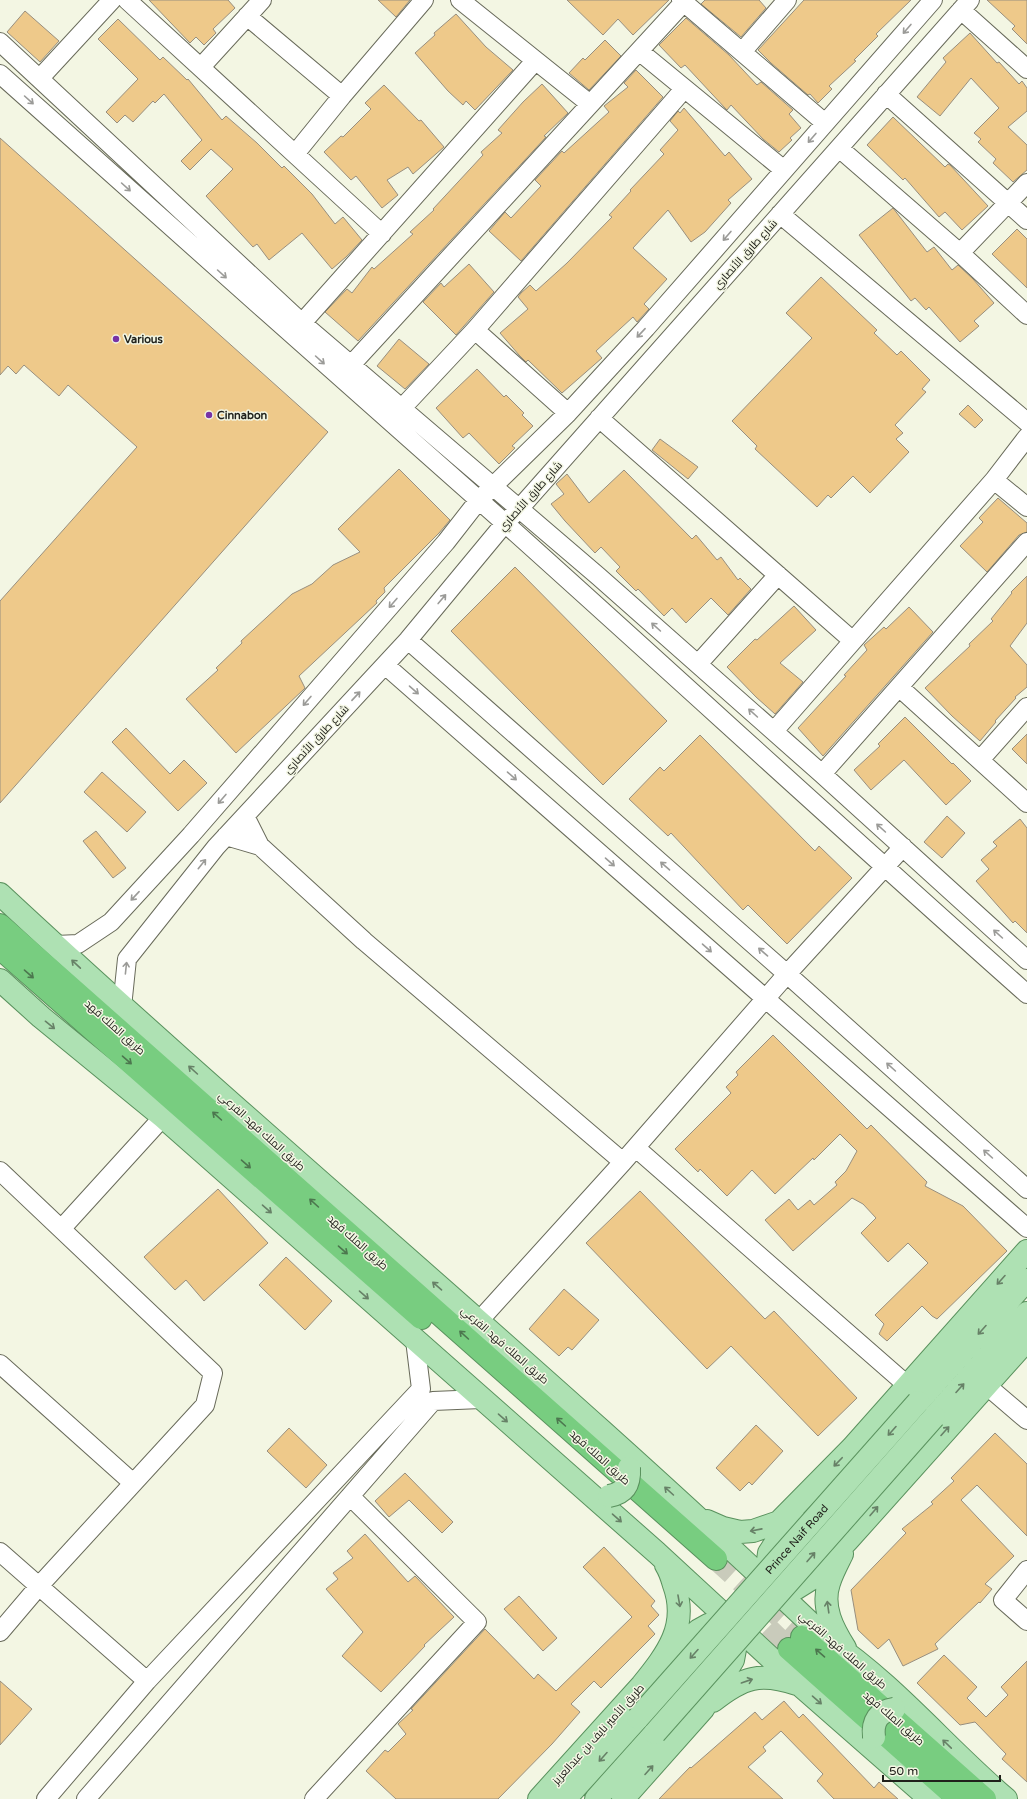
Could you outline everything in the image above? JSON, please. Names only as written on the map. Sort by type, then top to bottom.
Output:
[{"type":"highway","name":"طريق الملك فهد","points":[[0,924],[719,1560]]},
{"type":"highway","name":"طريق الملك فهد","points":[[0,948],[719,1560]]},
{"type":"highway","name":"طريق الملك فهد","points":[[798,1634],[958,1799]]},
{"type":"highway","name":"طريق الملك فهد","points":[[798,1634],[985,1799]]},
{"type":"main road","name":"طريق الملك فهد الفرعي","points":[[0,894],[122,1007],[478,1322],[542,1376],[626,1459],[698,1518],[719,1560],[743,1567],[752,1605],[798,1634],[828,1640],[849,1654],[916,1714],[1006,1799]]},
{"type":"main road","points":[[0,980],[41,1017],[163,1117],[481,1399],[598,1494],[657,1553],[702,1595],[714,1600],[752,1605]]},
{"type":"main road","name":"Prince Naif Road","points":[[566,1799],[638,1718],[913,1394],[1027,1251]]},
{"type":"main road","name":"Prince Naif Road","points":[[809,1492],[865,1433],[913,1394],[1027,1280]]},
{"type":"main road","name":"Prince Naif Road","points":[[596,1799],[1027,1313]]},
{"type":"main road","points":[[656,1668],[699,1630],[752,1605],[795,1589],[811,1579],[848,1540],[1027,1340]]},
{"type":"main road","points":[[865,1433],[865,1455],[869,1464],[879,1472],[888,1476],[897,1475],[910,1470]]},
{"type":"main road","points":[[598,1494],[622,1491],[628,1485],[626,1459]]},
{"type":"main road","points":[[698,1518],[723,1528],[740,1532],[753,1531],[778,1522],[809,1492]]},
{"type":"main road","points":[[623,1799],[703,1709],[733,1660],[769,1553],[774,1543],[809,1492]]},
{"type":"main road","points":[[848,1540],[829,1583],[827,1607],[836,1633],[849,1654]]},
{"type":"main road","points":[[656,1668],[674,1636],[679,1622],[680,1608],[673,1581],[667,1568],[657,1553]]},
{"type":"main road","points":[[752,1605],[766,1654],[930,1799]]},
{"type":"main road","name":"طريق الأمير نايف بن عبدالعزيز","points":[[539,1799],[656,1668]]},
{"type":"main road","points":[[642,1685],[660,1677],[669,1677],[679,1682],[684,1687],[690,1698],[691,1706],[685,1730]]},
{"type":"main road","points":[[703,1709],[728,1689],[756,1678],[769,1677],[801,1686]]},
{"type":"main road","points":[[884,1758],[874,1737],[873,1729],[876,1720],[883,1712],[894,1709],[916,1714]]},
{"type":"street","points":[[40,78],[112,0]]},
{"type":"street","points":[[127,0],[382,234]]},
{"type":"street","points":[[201,67],[262,0]]},
{"type":"street","points":[[296,154],[342,96],[424,0]]},
{"type":"street","points":[[460,0],[535,62],[590,104]]},
{"type":"street","points":[[56,945],[78,944],[111,922],[191,835],[446,542],[478,501],[568,413],[646,328],[933,0]]},
{"type":"street","points":[[351,364],[639,51],[682,1],[825,123]]},
{"type":"street","points":[[742,52],[784,1]]},
{"type":"street","points":[[966,5],[1027,69]]},
{"type":"street","name":"شارع طارق الأنصاري","points":[[122,1007],[127,959],[226,836],[408,640],[504,523],[519,509],[966,5]]},
{"type":"street","points":[[247,16],[342,96]]},
{"type":"street","points":[[0,42],[302,323],[598,576],[774,731],[1027,960]]},
{"type":"street","points":[[639,51],[784,170]]},
{"type":"street","points":[[302,323],[535,62]]},
{"type":"street","points":[[0,74],[504,523],[884,868],[1027,994]]},
{"type":"street","points":[[402,408],[475,330],[684,89]]},
{"type":"street","points":[[886,94],[1027,220]]},
{"type":"street","points":[[839,148],[1027,315]]},
{"type":"street","points":[[960,254],[1007,202],[1027,183]]},
{"type":"street","points":[[780,214],[1027,422]]},
{"type":"street","points":[[475,330],[568,413]]},
{"type":"street","points":[[599,418],[853,641]]},
{"type":"street","points":[[774,731],[994,480],[1027,438]]},
{"type":"street","points":[[994,480],[1027,507]]},
{"type":"street","points":[[822,774],[1027,542]]},
{"type":"street","points":[[698,664],[778,575]]},
{"type":"street","points":[[408,640],[787,974],[1027,1189]]},
{"type":"street","points":[[385,665],[1027,1228]]},
{"type":"street","points":[[899,687],[1027,803]]},
{"type":"street","points":[[980,760],[1027,707]]},
{"type":"street","points":[[245,816],[260,846],[364,941],[623,1162]]},
{"type":"street","points":[[226,836],[260,846]]},
{"type":"street","points":[[478,1322],[636,1148],[787,974],[902,847]]},
{"type":"street","points":[[62,1228],[163,1117]]},
{"type":"street","points":[[636,1148],[913,1394]]},
{"type":"street","points":[[986,1192],[1005,1169]]},
{"type":"street","points":[[0,1171],[62,1228],[212,1373],[205,1405],[39,1586],[0,1632]]},
{"type":"street","points":[[46,1799],[147,1681],[421,1389],[415,1340]]},
{"type":"street","points":[[0,1364],[133,1483]]},
{"type":"street","points":[[986,1385],[1027,1420]]},
{"type":"street","points":[[86,1799],[433,1402],[481,1399]]},
{"type":"street","points":[[314,1799],[477,1622],[350,1496]]},
{"type":"street","points":[[0,1552],[147,1681]]},
{"type":"street","points":[[1027,1570],[1003,1600],[1027,1621]]},
{"type":"building","points":[[149,0],[228,0],[235,8],[213,29],[216,33],[204,45],[196,37],[190,43]]},
{"type":"building","points":[[378,0],[410,0],[396,17]]},
{"type":"building","points":[[567,0],[669,0],[633,35],[618,19],[603,35]]},
{"type":"building","points":[[705,0],[759,0],[766,8],[741,37],[701,4]]},
{"type":"building","points":[[804,0],[911,0],[876,34],[878,36],[854,60],[856,61],[829,86],[832,89],[818,103],[810,94],[808,95],[758,50]]},
{"type":"building","points":[[987,0],[1027,0],[1027,44],[1012,29],[1015,26]]},
{"type":"building","points":[[25,11],[59,41],[40,62],[7,32]]},
{"type":"building","points":[[456,14],[486,47],[513,70],[475,110],[466,101],[463,105],[448,91],[415,53],[435,35],[434,33]]},
{"type":"building","points":[[686,18],[729,55],[757,85],[761,82],[793,110],[789,114],[801,128],[790,138],[792,140],[779,152],[763,139],[731,105],[727,110],[685,65],[681,68],[659,45]]},
{"type":"building","points":[[118,19],[160,60],[163,57],[187,80],[188,79],[222,120],[226,116],[257,143],[282,168],[284,166],[312,194],[335,224],[343,217],[362,240],[346,257],[332,269],[302,233],[269,260],[257,244],[253,247],[206,196],[233,169],[211,149],[190,170],[181,161],[202,140],[164,94],[155,103],[153,101],[133,122],[125,115],[117,123],[106,112],[138,79],[98,39]]},
{"type":"building","points":[[970,33],[997,63],[999,62],[1019,84],[1022,81],[1027,88],[1027,111],[1008,127],[1027,145],[1027,170],[1013,182],[993,163],[996,159],[978,142],[981,139],[974,133],[999,108],[971,78],[940,116],[917,97],[946,62],[943,58]]},
{"type":"building","points":[[605,40],[621,56],[589,90],[569,73],[583,58],[585,60]]},
{"type":"building","points":[[636,70],[663,97],[521,261],[489,231],[505,212],[511,218],[541,186],[535,180],[562,151],[564,153],[609,112],[604,106],[628,87],[624,83]]},
{"type":"building","points":[[542,84],[568,113],[544,136],[546,137],[358,341],[325,312],[347,289],[352,293],[372,267],[374,269],[413,234],[410,232],[434,210],[433,209],[483,155],[481,152],[502,133],[498,130],[523,102]]},
{"type":"building","points":[[384,85],[419,121],[421,120],[444,147],[413,174],[408,167],[387,180],[398,195],[382,208],[356,176],[351,180],[324,152],[341,136],[343,137],[371,109],[365,103]]},
{"type":"building","points":[[684,108],[725,156],[729,152],[752,179],[728,200],[731,203],[705,232],[691,242],[668,210],[633,248],[667,279],[644,304],[649,309],[637,322],[633,317],[596,351],[602,358],[562,393],[528,360],[526,362],[500,333],[528,309],[518,297],[521,293],[530,285],[536,291],[567,263],[612,217],[609,215],[664,154],[660,150],[678,130],[670,121],[678,111],[680,113]]},
{"type":"building","points":[[893,117],[945,167],[948,164],[950,165],[988,206],[962,230],[945,212],[939,217],[905,178],[903,180],[867,145]]},
{"type":"building","points":[[0,138],[328,432],[0,803],[0,601],[137,447],[68,385],[59,396],[24,365],[16,374],[8,366],[0,375]]},
{"type":"building","points":[[893,208],[927,252],[934,247],[952,270],[958,265],[973,279],[994,303],[974,321],[979,326],[960,342],[929,307],[926,310],[915,298],[911,301],[859,235]]},
{"type":"building","points":[[1017,229],[1027,239],[1027,288],[992,254]]},
{"type":"building","points":[[469,264],[494,292],[456,335],[423,302],[441,283],[444,287]]},
{"type":"building","points":[[821,277],[877,330],[874,333],[897,355],[901,351],[930,380],[922,389],[926,392],[895,425],[903,433],[896,439],[909,452],[870,493],[853,476],[831,498],[828,495],[817,507],[755,449],[757,446],[732,421],[812,338],[786,313]]},
{"type":"building","points":[[399,339],[429,364],[405,389],[377,366]]},
{"type":"building","points":[[477,369],[504,397],[506,395],[524,413],[522,415],[533,426],[512,446],[515,448],[499,464],[469,433],[463,438],[436,408]]},
{"type":"building","points":[[968,405],[983,420],[975,428],[959,414]]},
{"type":"building","points":[[660,439],[698,467],[688,479],[652,450]]},
{"type":"building","points":[[399,469],[450,520],[384,588],[385,592],[376,601],[377,603],[299,676],[305,688],[236,753],[186,699],[218,670],[216,668],[242,643],[241,641],[292,594],[312,584],[333,565],[360,552],[338,529]]},
{"type":"building","points":[[624,470],[692,539],[696,535],[717,560],[721,557],[738,580],[740,578],[751,589],[728,615],[711,598],[686,623],[672,608],[664,616],[638,589],[636,591],[616,571],[620,567],[601,547],[595,553],[551,504],[564,494],[556,484],[567,474],[589,503]]},
{"type":"building","points":[[998,498],[1027,523],[1027,532],[1019,535],[987,572],[960,546],[983,522],[979,518]]},
{"type":"building","points":[[515,567],[667,721],[603,785],[451,631]]},
{"type":"building","points":[[1027,576],[1027,623],[1010,646],[1027,665],[1027,687],[1015,697],[1016,698],[995,721],[996,722],[980,741],[952,716],[925,688],[970,646],[969,644],[993,621],[991,619],[1012,593],[1011,592]]},
{"type":"building","points":[[794,606],[816,630],[780,663],[803,682],[775,714],[727,667],[755,639],[757,640]]},
{"type":"building","points":[[909,607],[933,632],[823,756],[798,728],[846,676],[844,675],[867,650],[864,645],[884,627],[886,629]]},
{"type":"building","points":[[905,717],[971,781],[946,805],[904,760],[871,790],[854,770],[880,746],[878,744]]},
{"type":"building","points":[[126,728],[170,774],[184,760],[207,783],[178,811],[112,742]]},
{"type":"building","points":[[1027,734],[1027,764],[1012,749]]},
{"type":"building","points":[[700,735],[815,851],[819,846],[852,878],[787,944],[748,905],[743,910],[671,833],[668,836],[629,799],[660,767],[664,771]]},
{"type":"building","points":[[102,772],[146,812],[127,832],[84,792]]},
{"type":"building","points":[[947,816],[965,833],[942,858],[924,842]]},
{"type":"building","points":[[1020,819],[1027,828],[1027,933],[1015,921],[1013,923],[976,881],[989,869],[981,860],[997,846],[993,842]]},
{"type":"building","points":[[96,831],[126,868],[113,878],[83,841]]},
{"type":"building","points":[[773,1035],[867,1129],[871,1125],[927,1182],[925,1186],[963,1206],[1007,1251],[937,1319],[922,1306],[887,1341],[879,1334],[884,1324],[875,1315],[928,1263],[908,1243],[888,1262],[861,1233],[876,1218],[863,1204],[852,1198],[793,1251],[765,1220],[789,1199],[798,1210],[810,1200],[814,1205],[837,1185],[835,1182],[846,1171],[857,1151],[840,1134],[814,1160],[813,1158],[775,1194],[752,1170],[727,1196],[700,1169],[698,1172],[675,1149],[731,1093],[726,1087],[738,1075],[736,1072]]},
{"type":"building","points":[[218,1189],[268,1243],[204,1301],[186,1280],[175,1290],[144,1257]]},
{"type":"building","points":[[640,1191],[765,1319],[774,1311],[857,1398],[818,1436],[731,1346],[707,1369],[586,1243]]},
{"type":"building","points":[[286,1257],[332,1301],[305,1330],[259,1285]]},
{"type":"building","points":[[564,1289],[599,1320],[572,1350],[568,1347],[559,1356],[529,1329]]},
{"type":"building","points":[[756,1425],[783,1451],[752,1485],[749,1482],[740,1491],[716,1468]]},
{"type":"building","points":[[289,1428],[327,1465],[306,1488],[267,1451]]},
{"type":"building","points":[[995,1433],[1027,1464],[1027,1536],[977,1485],[961,1500],[1014,1556],[985,1584],[992,1589],[980,1603],[979,1602],[935,1644],[938,1649],[903,1666],[889,1639],[878,1649],[858,1630],[851,1590],[906,1533],[902,1529],[933,1504],[931,1502],[954,1481],[951,1478]]},
{"type":"building","points":[[405,1473],[453,1522],[442,1533],[409,1500],[389,1517],[375,1501]]},
{"type":"building","points":[[365,1534],[408,1582],[415,1576],[454,1617],[424,1645],[425,1646],[381,1692],[342,1656],[363,1632],[326,1589],[338,1579],[333,1573],[353,1558],[347,1551]]},
{"type":"building","points":[[604,1547],[655,1601],[651,1606],[659,1615],[648,1626],[655,1634],[601,1688],[594,1681],[571,1704],[580,1712],[552,1744],[498,1799],[396,1799],[366,1771],[385,1750],[388,1752],[406,1734],[398,1724],[413,1710],[411,1709],[485,1629],[534,1679],[538,1674],[556,1691],[632,1617],[583,1567]]},
{"type":"building","points":[[519,1596],[557,1638],[543,1651],[504,1609]]},
{"type":"building","points":[[944,1655],[977,1687],[967,1698],[986,1717],[1008,1695],[1001,1687],[1027,1661],[1027,1782],[1002,1759],[1006,1754],[975,1722],[960,1725],[917,1683]]},
{"type":"building","points":[[0,1681],[32,1709],[0,1745]]},
{"type":"building","points":[[784,1701],[799,1718],[803,1714],[874,1788],[879,1782],[898,1799],[834,1799],[817,1781],[823,1774],[781,1731],[763,1747],[766,1751],[748,1767],[783,1799],[659,1799],[690,1767],[691,1768],[755,1712],[762,1720]]},
{"type":"tunnel","points":[[716,1559],[802,1637]]},
{"type":"tunnel","points":[[744,1605],[789,1649]]},
{"type":"place","name":"Various","points":[[116,339]]},
{"type":"place","name":"Cinnabon","points":[[209,415]]}]
